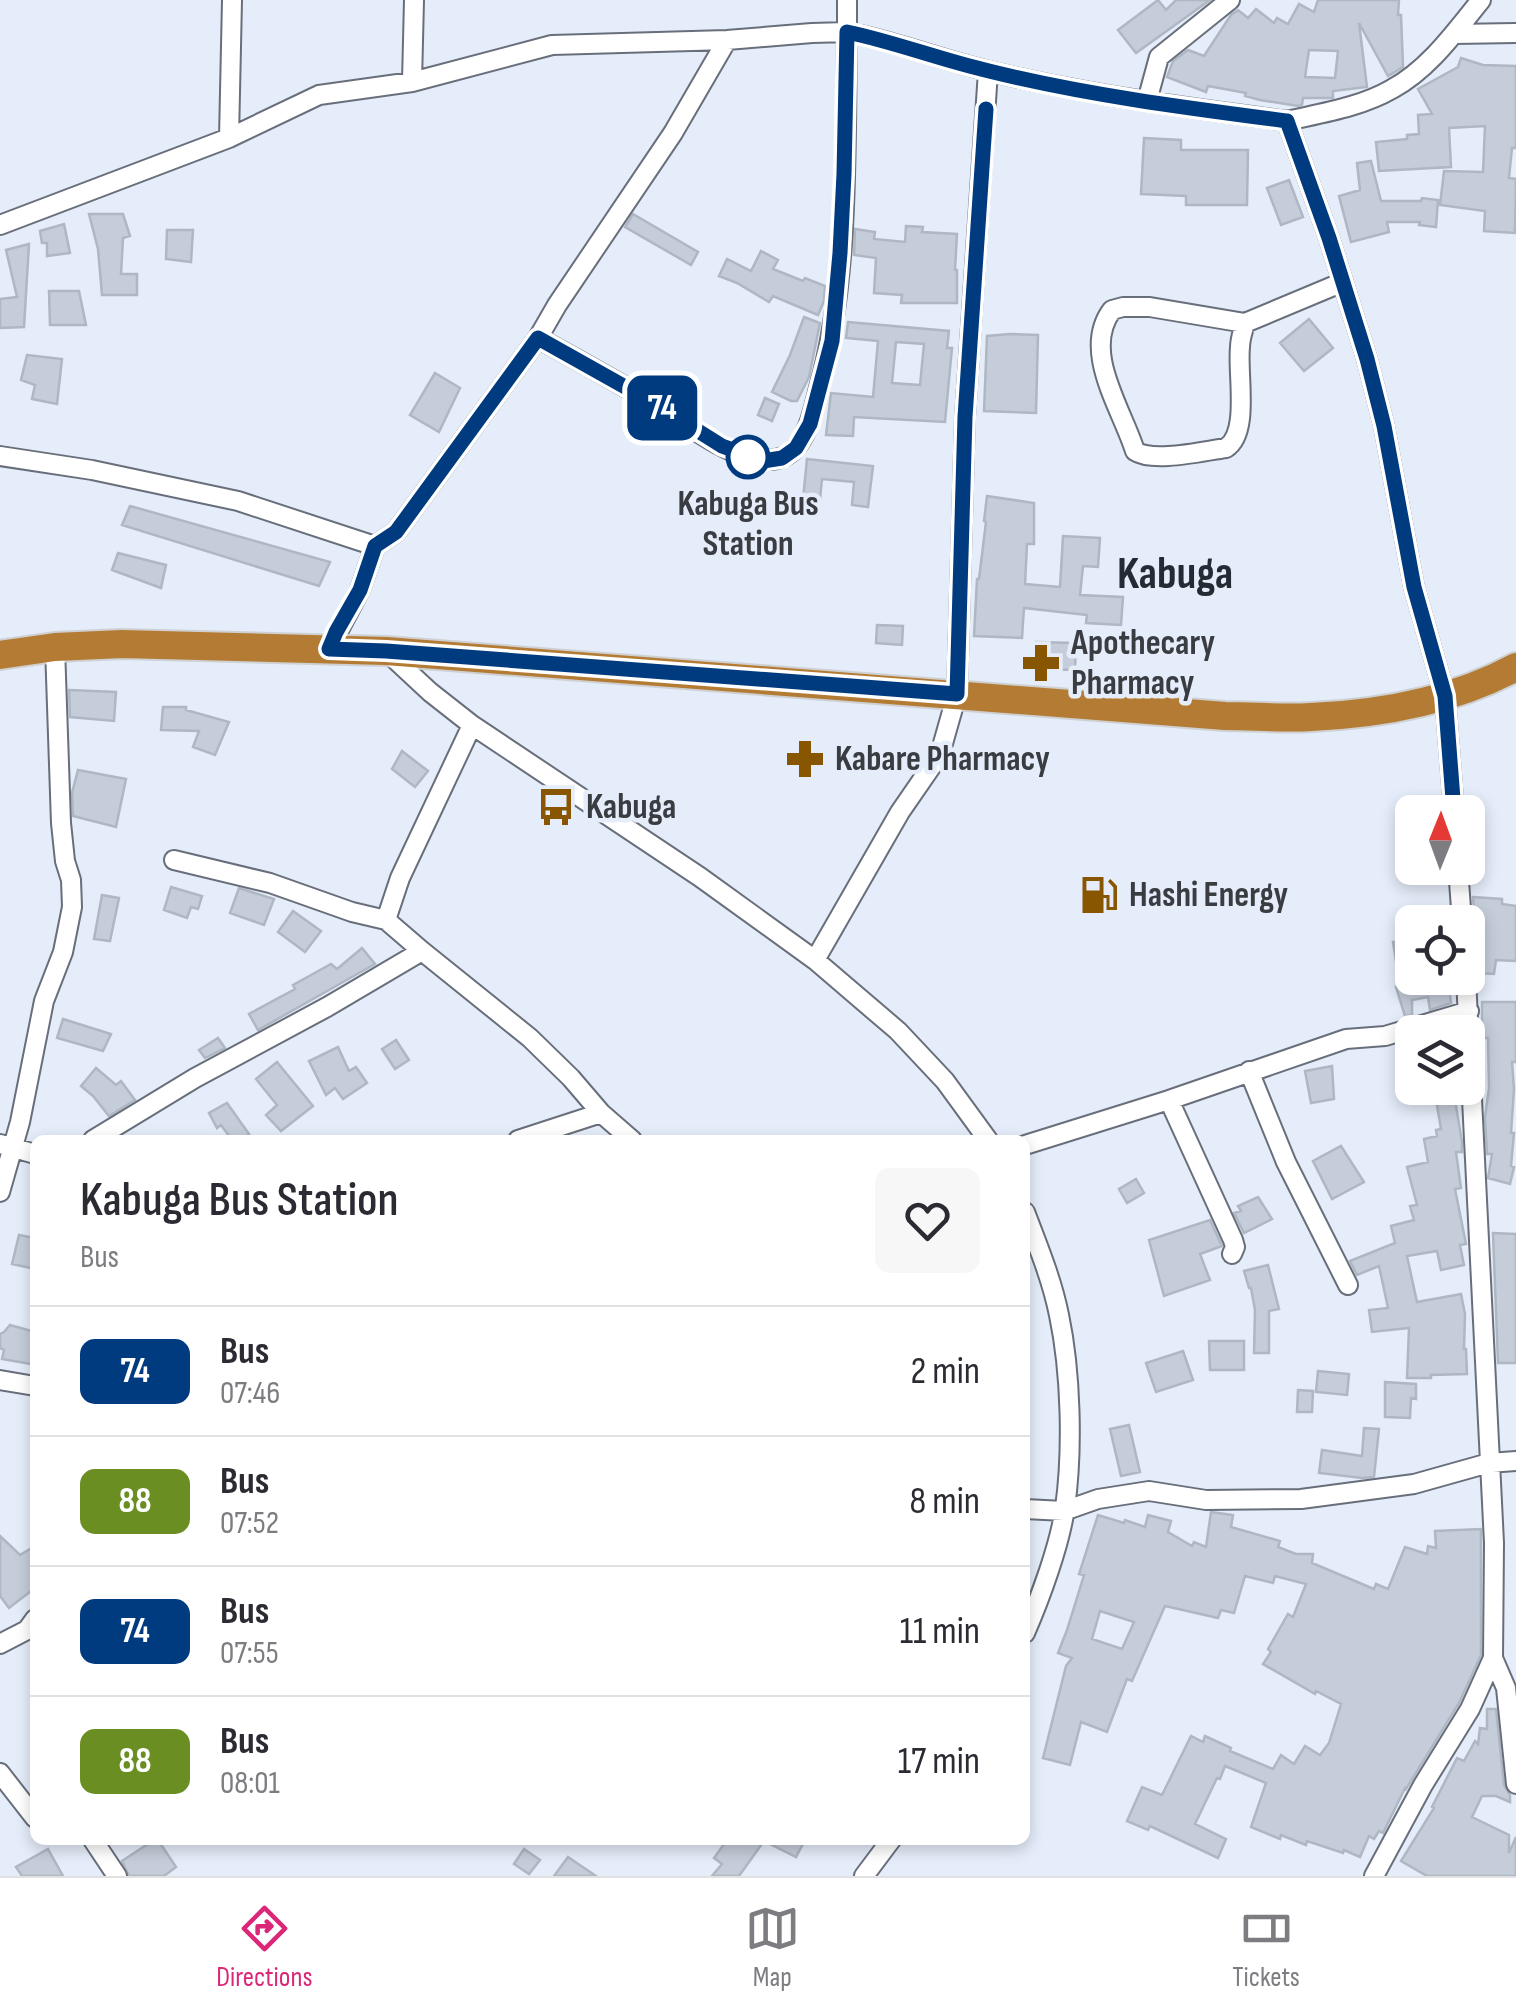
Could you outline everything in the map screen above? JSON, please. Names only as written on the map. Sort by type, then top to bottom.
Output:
[{"type":"highway","points":[[0,655],[55,647],[122,644],[386,651],[1225,716],[1311,717],[1445,696],[1516,668]]},
{"type":"street","points":[[229,138],[232,0]]},
{"type":"street","points":[[412,82],[414,0]]},
{"type":"street","points":[[538,338],[722,446],[763,461],[782,458],[796,448],[810,424],[832,341],[842,234],[848,0]]},
{"type":"street","points":[[1146,101],[1160,57],[1230,0]]},
{"type":"street","points":[[0,225],[229,138],[319,95],[412,82],[552,46],[847,32],[988,71],[1146,101],[1287,121],[1370,100],[1394,88],[1418,71],[1481,0]]},
{"type":"street","points":[[1454,34],[1516,33]]},
{"type":"street","points":[[329,649],[360,590],[375,546],[396,532],[538,338],[673,133],[726,40]]},
{"type":"street","points":[[816,960],[900,812],[940,754],[957,694],[965,417],[988,71]]},
{"type":"street","points":[[1287,121],[1367,359],[1384,426],[1414,587],[1445,696],[1453,795]]},
{"type":"street","points":[[1245,324],[1240,345],[1240,414],[1234,443],[1226,448],[1153,456],[1135,451],[1106,382],[1100,346],[1101,328],[1112,310],[1150,308],[1245,324],[1342,282]]},
{"type":"street","points":[[0,456],[92,470],[238,501],[375,546]]},
{"type":"street","points":[[0,1192],[7,1146],[27,1095],[44,1001],[63,952],[72,907],[60,823],[55,647]]},
{"type":"street","points":[[386,651],[472,725],[642,837],[816,960],[898,1032],[945,1080],[984,1135]]},
{"type":"street","points":[[386,920],[400,878],[472,725]]},
{"type":"street","points":[[174,860],[270,883],[386,920],[530,1038],[626,1135]]},
{"type":"street","points":[[100,1135],[422,951]]},
{"type":"street","points":[[1468,995],[1494,1543],[1493,1658],[1506,1688],[1516,1784]]},
{"type":"street","points":[[1030,1144],[1346,1039],[1385,1036],[1469,1011]]},
{"type":"street","points":[[1249,1071],[1286,1162],[1348,1286]]},
{"type":"street","points":[[1169,1100],[1234,1240],[1232,1254]]},
{"type":"street","points":[[533,1135],[601,1113]]},
{"type":"street","points":[[1030,1225],[1060,1316],[1069,1454],[1064,1511],[1030,1620]]},
{"type":"street","points":[[0,1380],[30,1385]]},
{"type":"street","points":[[1030,1509],[1064,1511],[1098,1499],[1149,1491],[1206,1500],[1301,1499],[1414,1484],[1490,1463],[1516,1461]]},
{"type":"street","points":[[0,1644],[30,1626]]},
{"type":"street","points":[[1374,1876],[1470,1708],[1493,1658]]},
{"type":"street","points":[[0,1773],[30,1812]]},
{"type":"street","points":[[96,1845],[117,1876]]},
{"type":"street","points":[[864,1876],[887,1845]]},
{"type":"building","points":[[1158,0],[1166,10],[1176,0],[1210,0],[1136,53],[1118,30]]},
{"type":"building","points":[[1318,0],[1399,0],[1403,67],[1388,76],[1359,23],[1367,87],[1333,91],[1333,98],[1303,98],[1298,106],[1208,86],[1206,92],[1167,77],[1173,61],[1188,50],[1204,56],[1238,10],[1248,18],[1256,9],[1274,23],[1277,18],[1288,24],[1299,4],[1314,12]],"holes":[[[1309,50],[1338,51],[1335,78],[1305,77]]]},
{"type":"building","points":[[1461,58],[1483,65],[1516,66],[1516,148],[1512,148],[1509,178],[1516,179],[1515,233],[1484,231],[1485,211],[1440,205],[1444,171],[1483,172],[1485,126],[1449,128],[1451,167],[1379,171],[1376,142],[1419,134],[1418,115],[1432,114],[1418,89],[1458,67]]},
{"type":"building","points":[[1144,138],[1181,140],[1181,150],[1248,150],[1247,205],[1186,205],[1186,196],[1141,194]]},
{"type":"building","points":[[1371,161],[1381,201],[1438,200],[1436,227],[1419,225],[1420,222],[1387,222],[1389,232],[1351,242],[1339,196],[1360,190],[1357,163]]},
{"type":"building","points":[[1289,180],[1303,217],[1281,225],[1267,188]]},
{"type":"building","points":[[89,214],[123,214],[130,236],[123,238],[121,274],[137,274],[137,295],[102,295],[98,249]]},
{"type":"building","points":[[633,214],[698,252],[691,265],[625,227]]},
{"type":"building","points":[[64,224],[70,253],[47,256],[47,243],[42,243],[40,231]]},
{"type":"building","points":[[906,226],[923,227],[922,232],[957,234],[957,303],[901,303],[902,295],[874,293],[876,258],[854,255],[855,229],[875,232],[874,239],[905,242]]},
{"type":"building","points":[[167,230],[193,230],[191,262],[166,259]]},
{"type":"building","points":[[29,244],[24,327],[0,328],[0,299],[17,297],[6,250]]},
{"type":"building","points":[[761,251],[778,260],[773,269],[825,286],[818,315],[773,296],[769,302],[719,276],[727,259],[751,271]]},
{"type":"building","points":[[49,291],[79,291],[86,325],[50,325]]},
{"type":"building","points":[[804,317],[820,323],[809,377],[797,401],[791,401],[772,392]]},
{"type":"building","points":[[1309,319],[1333,348],[1304,371],[1280,343]]},
{"type":"building","points":[[848,322],[949,331],[947,348],[952,348],[945,422],[854,417],[853,436],[826,435],[831,393],[873,397],[878,341],[846,338]],"holes":[[[896,342],[924,344],[920,385],[892,383]]]},
{"type":"building","points":[[1038,335],[1036,413],[984,411],[987,336]]},
{"type":"building","points":[[27,355],[62,359],[57,404],[32,399],[35,385],[21,380]]},
{"type":"building","points":[[435,373],[460,388],[439,432],[410,415]]},
{"type":"building","points":[[765,398],[779,404],[772,421],[758,415]]},
{"type":"building","points":[[807,459],[873,466],[868,507],[852,505],[854,482],[822,479],[820,500],[803,499]]},
{"type":"building","points":[[987,496],[1034,503],[1034,544],[1027,544],[1025,584],[1060,587],[1063,536],[1100,538],[1098,567],[1083,566],[1080,595],[1123,597],[1121,625],[1086,623],[1087,615],[1024,608],[1022,638],[974,636]]},
{"type":"building","points":[[130,506],[330,562],[319,586],[122,525]]},
{"type":"building","points":[[118,553],[166,565],[161,588],[112,570]]},
{"type":"building","points":[[877,625],[903,626],[902,645],[876,643]]},
{"type":"building","points":[[1036,642],[1076,643],[1075,670],[1035,669]]},
{"type":"building","points":[[69,690],[116,692],[114,721],[70,717]]},
{"type":"building","points":[[163,707],[186,707],[229,722],[215,755],[193,747],[199,731],[161,730]]},
{"type":"building","points":[[402,751],[428,771],[415,787],[392,769]]},
{"type":"building","points":[[78,770],[126,779],[116,827],[73,816],[72,793]]},
{"type":"building","points":[[171,887],[202,896],[198,909],[191,907],[187,918],[164,910]]},
{"type":"building","points":[[239,888],[274,899],[264,925],[230,913]]},
{"type":"building","points":[[102,895],[119,898],[110,941],[94,939]]},
{"type":"building","points":[[1473,897],[1502,899],[1502,904],[1516,906],[1516,961],[1496,960],[1494,974],[1485,973],[1485,905],[1474,905]]},
{"type":"building","points":[[293,911],[321,931],[305,952],[278,932]]},
{"type":"building","points":[[362,948],[375,964],[258,1030],[249,1014],[331,964],[337,969]]},
{"type":"building","points":[[1398,995],[1450,995],[1451,1003],[1430,1010],[1428,997],[1412,1000],[1412,1015],[1405,1015]]},
{"type":"building","points":[[1482,1002],[1516,1002],[1511,1133],[1514,1167],[1510,1184],[1488,1178],[1492,1154],[1487,1154],[1485,1117],[1488,1038]]},
{"type":"building","points":[[63,1019],[111,1034],[103,1051],[57,1038]]},
{"type":"building","points":[[218,1038],[225,1048],[205,1058],[199,1050]]},
{"type":"building","points":[[396,1040],[409,1060],[395,1069],[382,1049]]},
{"type":"building","points":[[338,1047],[349,1071],[356,1067],[367,1083],[343,1099],[335,1088],[326,1095],[309,1061]]},
{"type":"building","points":[[277,1062],[313,1106],[281,1131],[266,1115],[277,1105],[256,1079]]},
{"type":"building","points":[[1332,1066],[1334,1099],[1311,1103],[1305,1071]]},
{"type":"building","points":[[96,1068],[116,1085],[121,1081],[135,1100],[109,1116],[81,1086]]},
{"type":"building","points":[[227,1103],[249,1134],[228,1135],[221,1125],[217,1128],[209,1113]]},
{"type":"building","points":[[1437,1105],[1456,1105],[1462,1152],[1456,1152],[1461,1188],[1455,1189],[1466,1244],[1460,1245],[1464,1265],[1441,1270],[1437,1251],[1407,1256],[1417,1302],[1461,1294],[1467,1374],[1407,1378],[1409,1328],[1372,1332],[1369,1310],[1388,1308],[1379,1266],[1357,1275],[1350,1261],[1395,1243],[1391,1226],[1414,1220],[1410,1206],[1417,1205],[1407,1167],[1428,1162],[1424,1139],[1437,1136],[1436,1130],[1441,1129]]},
{"type":"building","points":[[1341,1146],[1364,1182],[1332,1199],[1313,1161]]},
{"type":"building","points":[[1136,1179],[1144,1193],[1127,1203],[1119,1189]]},
{"type":"building","points":[[1258,1197],[1272,1219],[1244,1233],[1234,1213],[1241,1211],[1238,1206]]},
{"type":"building","points":[[1210,1220],[1222,1246],[1200,1254],[1210,1280],[1164,1296],[1149,1240]]},
{"type":"building","points":[[1493,1233],[1516,1234],[1516,1363],[1498,1363]]},
{"type":"building","points":[[19,1235],[30,1237],[30,1268],[12,1264]]},
{"type":"building","points":[[1268,1265],[1279,1309],[1269,1311],[1269,1353],[1254,1353],[1255,1310],[1244,1271]]},
{"type":"building","points":[[10,1325],[30,1331],[30,1364],[2,1359],[0,1334]]},
{"type":"building","points":[[1209,1341],[1244,1341],[1244,1370],[1210,1370]]},
{"type":"building","points":[[1183,1351],[1193,1380],[1156,1392],[1146,1363]]},
{"type":"building","points":[[1318,1371],[1349,1374],[1347,1395],[1316,1392]]},
{"type":"building","points":[[1385,1382],[1416,1384],[1410,1418],[1385,1417]]},
{"type":"building","points":[[1298,1390],[1313,1391],[1312,1412],[1297,1412]]},
{"type":"building","points":[[1129,1425],[1140,1472],[1121,1476],[1110,1429]]},
{"type":"building","points":[[1364,1428],[1379,1429],[1374,1477],[1319,1473],[1322,1450],[1362,1456]]},
{"type":"building","points":[[1211,1512],[1233,1515],[1231,1527],[1280,1541],[1278,1547],[1296,1554],[1313,1554],[1312,1563],[1374,1589],[1376,1584],[1388,1589],[1405,1547],[1427,1554],[1428,1546],[1436,1548],[1435,1531],[1481,1529],[1481,1655],[1459,1703],[1405,1788],[1383,1833],[1379,1831],[1374,1839],[1369,1836],[1360,1857],[1281,1835],[1280,1839],[1251,1827],[1266,1783],[1225,1766],[1195,1824],[1226,1839],[1218,1858],[1150,1826],[1148,1830],[1127,1821],[1142,1787],[1162,1795],[1191,1736],[1203,1742],[1205,1736],[1273,1769],[1281,1755],[1294,1764],[1305,1746],[1320,1755],[1329,1743],[1341,1704],[1263,1664],[1288,1614],[1293,1617],[1306,1584],[1275,1576],[1273,1583],[1245,1576],[1234,1613],[1221,1610],[1218,1618],[1165,1606],[1132,1681],[1127,1679],[1107,1732],[1081,1722],[1070,1765],[1043,1758],[1066,1666],[1072,1658],[1058,1653],[1084,1575],[1079,1574],[1098,1515],[1145,1527],[1148,1515],[1171,1521],[1168,1532],[1192,1546],[1194,1542],[1206,1547]],"holes":[[[1100,1611],[1134,1622],[1122,1649],[1092,1639]]]},
{"type":"building","points":[[0,1536],[20,1555],[30,1549],[30,1592],[9,1608],[0,1596]]},
{"type":"building","points":[[1487,1709],[1496,1709],[1504,1785],[1510,1802],[1482,1796],[1472,1817],[1509,1835],[1509,1853],[1516,1837],[1516,1876],[1427,1876],[1401,1861],[1434,1808],[1457,1758],[1464,1761],[1475,1741],[1478,1744],[1480,1728],[1487,1729]]},
{"type":"building","points":[[146,1845],[161,1845],[176,1867],[164,1876],[129,1876],[122,1861]]},
{"type":"building","points":[[723,1845],[761,1845],[739,1876],[712,1876],[722,1864],[714,1858]]},
{"type":"building","points":[[772,1845],[802,1845],[796,1857]]},
{"type":"building","points":[[48,1849],[63,1876],[22,1876],[16,1867]]},
{"type":"building","points":[[524,1849],[540,1860],[529,1874],[514,1864]]},
{"type":"building","points":[[568,1857],[596,1876],[554,1876]]},
{"type":"bus line","name":"74","points":[[986,109],[965,417],[957,694],[329,649],[360,590],[375,546],[396,532],[538,338],[722,446],[763,461],[782,458],[796,448],[810,424],[832,341],[844,174],[847,32],[988,71],[1146,101],[1287,121],[1329,238],[1384,426],[1414,587],[1445,696],[1453,795]]},
{"type":"place","name":"Kabuga Bus Station","points":[[748,457]]},
{"type":"place","name":"Apothecary Pharmacy","points":[[1041,663]]},
{"type":"place","name":"Kabare Pharmacy","points":[[805,759]]},
{"type":"place","name":"Kabuga","points":[[556,807]]},
{"type":"place","name":"Hashi Energy","points":[[1099,895]]},
{"type":"district","name":"Kabuga","points":[[1175,574]]}]
